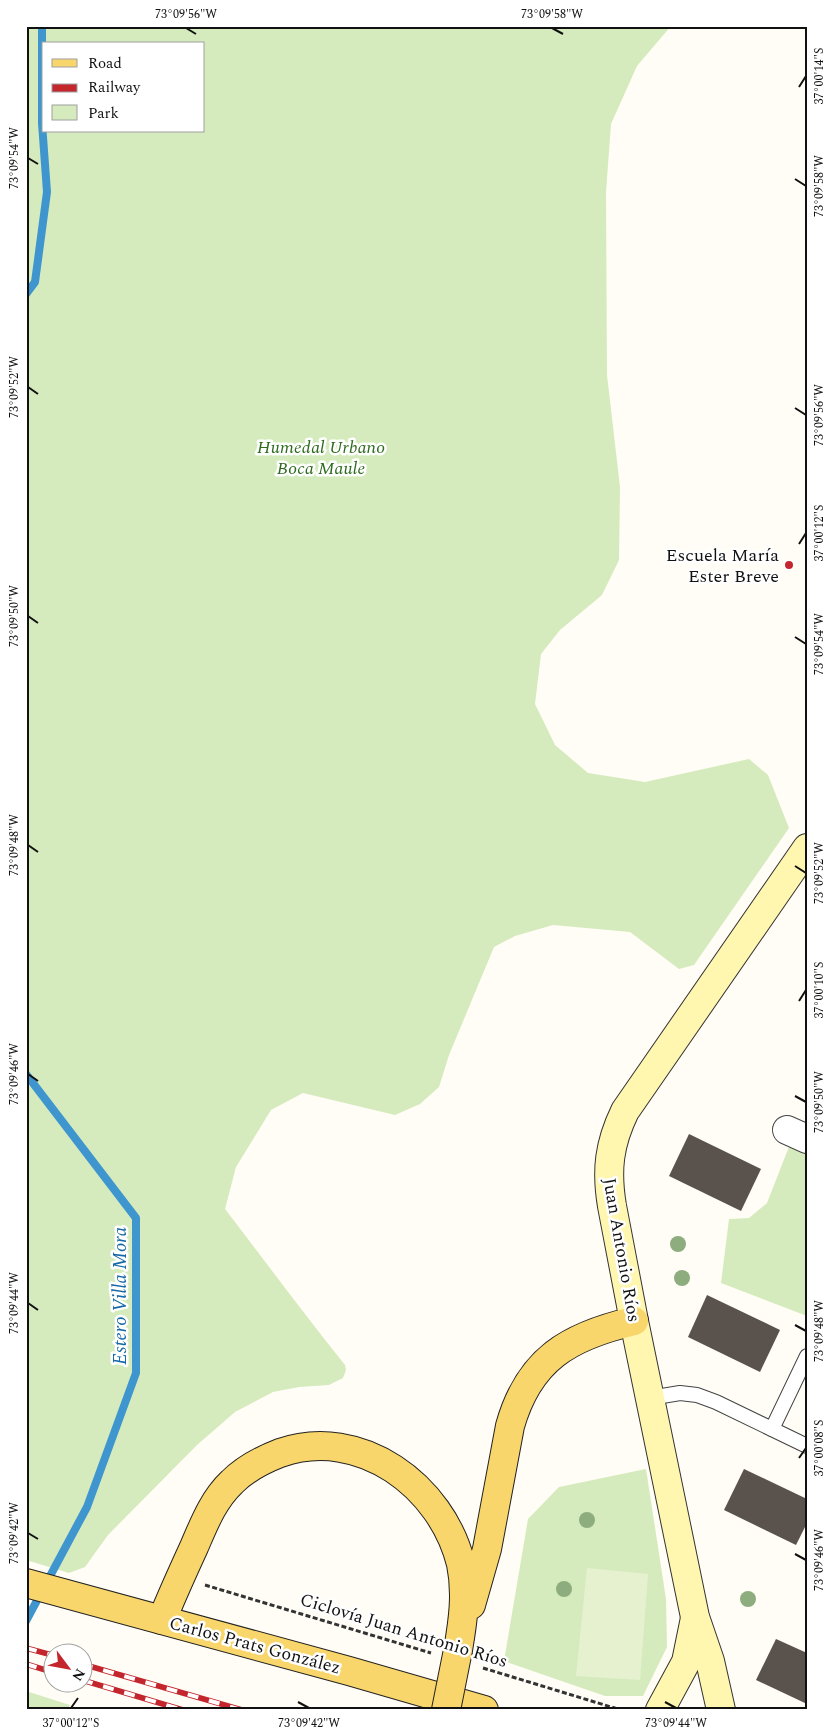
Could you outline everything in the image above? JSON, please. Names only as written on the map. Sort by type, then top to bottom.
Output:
[{"type":"main road","points":[[451,1643],[471,1605],[487,1549],[510,1426],[515,1406],[524,1388],[547,1359],[560,1349],[590,1333],[634,1321]]},
{"type":"main road","points":[[162,1620],[213,1506],[232,1481],[249,1468],[274,1456],[308,1447],[329,1446],[369,1455],[388,1464],[410,1481],[434,1507],[445,1525],[460,1564],[464,1584],[465,1605],[451,1643],[446,1710]]},
{"type":"main road","name":"Carlos Prats González","points":[[26,1583],[484,1710]]},
{"type":"street","name":"Juan Antonio Ríos","points":[[721,1710],[710,1661],[695,1617],[634,1321],[609,1187],[611,1149],[616,1130],[629,1105],[807,848]]},
{"type":"street","name":"Juan Antonio Ríos","points":[[660,1710],[686,1662],[695,1617]]},
{"type":"lane","points":[[772,1429],[807,1356]]},
{"type":"lane","points":[[650,1398],[680,1393],[697,1395],[807,1446]]},
{"type":"path","name":"Ciclovía Juan Antonio Ríos","points":[[180,1577],[451,1643]]},
{"type":"path","name":"Ciclovía Juan Antonio Ríos","points":[[480,1667],[621,1710]]},
{"type":"green space","name":"Humedal Urbano Boca Maule","points":[[26,26],[671,26],[637,66],[611,124],[606,192],[607,375],[620,487],[619,560],[602,595],[560,630],[541,654],[535,704],[555,745],[588,773],[645,782],[749,759],[768,775],[789,828],[694,965],[679,969],[630,932],[553,925],[515,936],[494,947],[449,1055],[439,1087],[420,1104],[395,1115],[303,1093],[271,1110],[236,1167],[225,1209],[345,1365],[346,1370],[343,1378],[329,1385],[299,1387],[273,1392],[235,1412],[197,1445],[108,1535],[85,1567],[69,1573],[26,1560]]},
{"type":"green space","points":[[792,1139],[807,1146],[807,1316],[721,1283],[729,1219],[749,1218],[767,1203]]},
{"type":"green space","points":[[646,1469],[666,1599],[667,1647],[643,1696],[605,1696],[504,1661],[528,1519],[559,1487]]},
{"type":"green space","points":[[587,1568],[648,1574],[640,1680],[576,1676]]},
{"type":"green space","points":[[26,1691],[70,1705],[67,1710],[26,1710]]},
{"type":"building","points":[[689,1134],[761,1169],[741,1211],[669,1176]]},
{"type":"building","points":[[707,1295],[780,1330],[760,1372],[688,1337]]},
{"type":"building","points":[[744,1469],[807,1499],[807,1523],[796,1545],[724,1510]]},
{"type":"building","points":[[776,1639],[807,1653],[807,1704],[756,1680]]},
{"type":"waterway","name":"Estero Villa Mora","points":[[42,26],[42,42]]},
{"type":"waterway","name":"Estero Villa Mora","points":[[42,42],[42,123]]},
{"type":"waterway","name":"Estero Villa Mora","points":[[26,294],[35,282],[47,192],[43,132]]},
{"type":"waterway","name":"Estero Villa Mora","points":[[26,1074],[136,1218],[136,1373],[87,1507],[26,1621]]},
{"type":"railway","points":[[26,1648],[42,1652]]},
{"type":"railway","points":[[26,1664],[42,1669]]},
{"type":"railway","points":[[92,1667],[242,1710]]},
{"type":"railway","points":[[92,1683],[183,1710]]},
{"type":"place","name":"Escuela María Ester Breve","points":[[789,565]]}]
